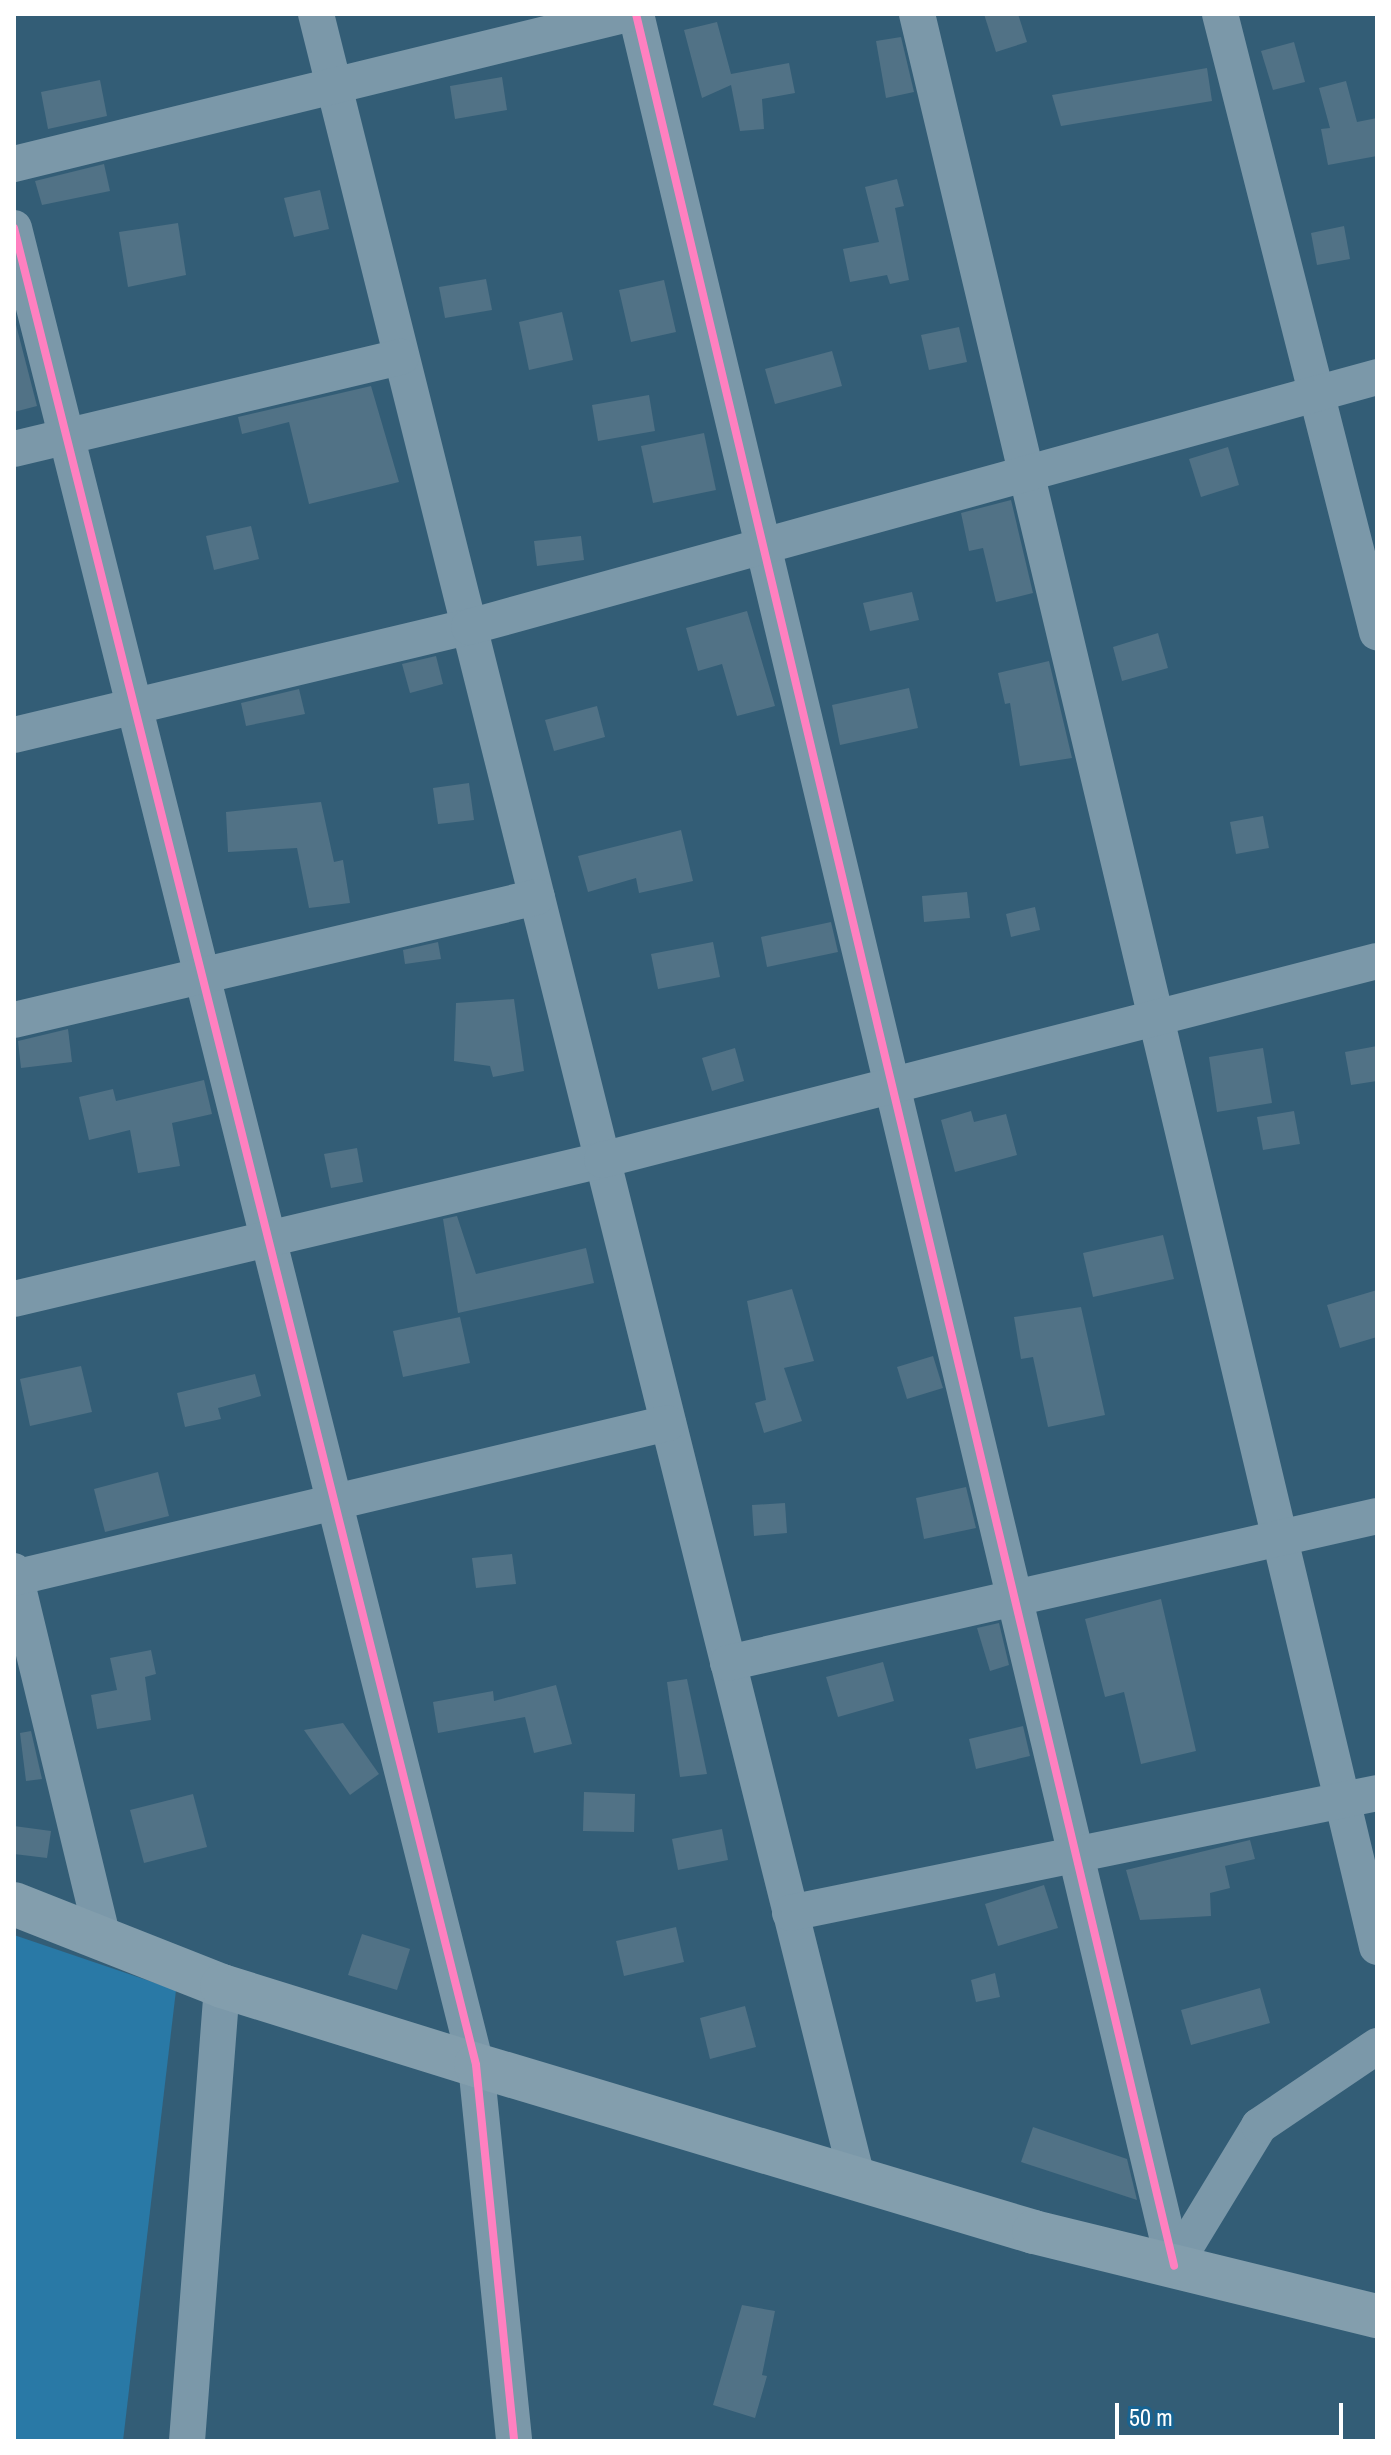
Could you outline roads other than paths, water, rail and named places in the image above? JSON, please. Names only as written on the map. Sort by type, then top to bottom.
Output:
[{"type":"street","points":[[316,14],[857,2178]]},
{"type":"street","points":[[14,164],[628,14]]},
{"type":"street","points":[[636,14],[1174,2266]]},
{"type":"street","points":[[917,14],[1377,1947]]},
{"type":"street","points":[[1220,14],[1377,632]]},
{"type":"street","points":[[14,228],[476,2065],[514,2441]]},
{"type":"street","points":[[14,449],[401,357]]},
{"type":"street","points":[[14,735],[469,627],[1377,377]]},
{"type":"street","points":[[14,1020],[537,897]]},
{"type":"street","points":[[14,1299],[602,1160],[1377,961]]},
{"type":"street","points":[[103,1940],[15,1576],[668,1423]]},
{"type":"street","points":[[728,1663],[1377,1516]]},
{"type":"street","points":[[790,1913],[1377,1793]]},
{"type":"street","points":[[14,1904],[222,1986],[476,2065],[1034,2232],[1377,2316]]},
{"type":"street","points":[[187,2441],[222,1986]]},
{"type":"street","points":[[1174,2266],[1259,2126],[1377,2046]]}]
